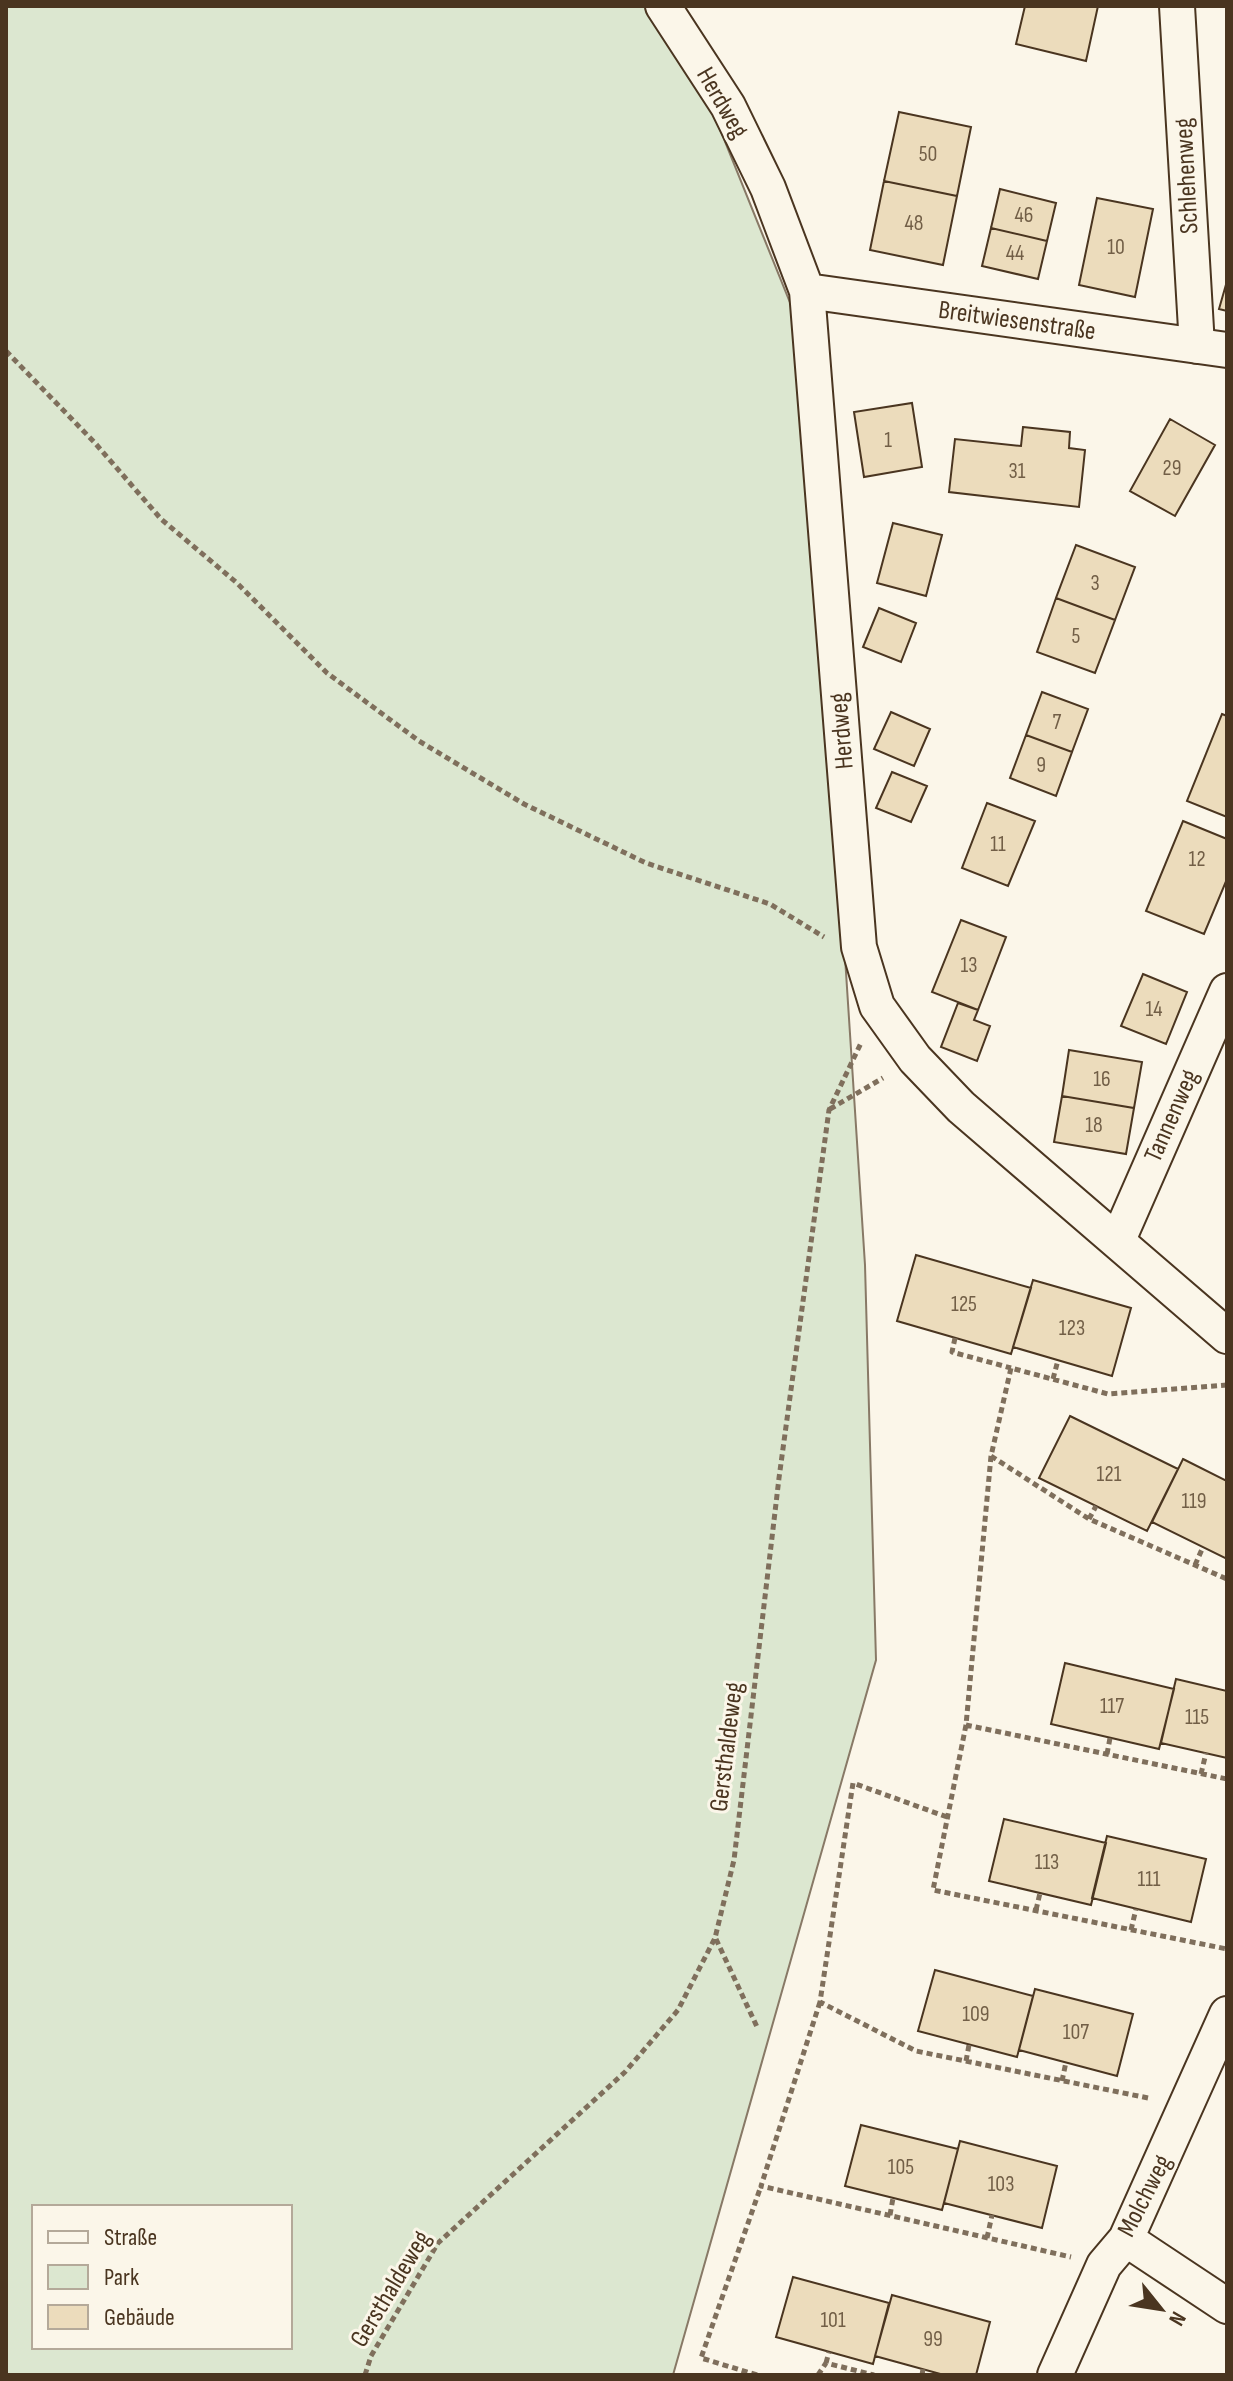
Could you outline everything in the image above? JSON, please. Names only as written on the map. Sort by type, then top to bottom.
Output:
[{"type":"street","name":"Herdweg","points":[[663,6],[728,106],[768,188],[807,291],[859,947],[877,1006],[915,1059],[961,1107],[1227,1336]]},
{"type":"street","name":"Schlehenweg","points":[[1177,6],[1212,348]]},
{"type":"street","name":"Breitwiesenstraße","points":[[807,291],[1212,348]]},
{"type":"street","name":"Tannenweg","points":[[1118,1240],[1227,991]]},
{"type":"street","name":"Molchweg","points":[[1055,2375],[1104,2265],[1126,2239],[1189,2106],[1227,2014]]},
{"type":"street","points":[[1126,2239],[1227,2306]]},
{"type":"path","points":[[6,351],[95,443],[161,519],[237,583],[327,673],[419,741],[524,804],[646,863],[770,904],[826,939],[859,947]]},
{"type":"path","name":"Gersthaldeweg","points":[[365,2375],[371,2356],[438,2243],[625,2072],[678,2010],[715,1938],[734,1860],[779,1478],[829,1110],[877,1006]]},
{"type":"path","points":[[829,1110],[915,1059]]},
{"type":"path","points":[[955,1338],[952,1352],[1108,1394],[1227,1385]]},
{"type":"path","points":[[1053,1379],[1058,1360]]},
{"type":"path","points":[[1011,1368],[991,1456],[966,1725],[933,1890],[1227,1949]]},
{"type":"path","points":[[991,1456],[1089,1519],[1227,1579]]},
{"type":"path","points":[[1089,1519],[1096,1506]]},
{"type":"path","points":[[1195,1565],[1203,1547]]},
{"type":"path","points":[[966,1725],[1227,1779]]},
{"type":"path","points":[[1107,1754],[1110,1738]]},
{"type":"path","points":[[1201,1774],[1206,1753]]},
{"type":"path","points":[[757,2375],[701,2358],[820,2002],[853,1783],[947,1817]]},
{"type":"path","points":[[1036,1910],[1040,1893]]},
{"type":"path","points":[[1131,1930],[1136,1909]]},
{"type":"path","points":[[715,1938],[758,2029]]},
{"type":"path","points":[[820,2002],[916,2051],[1189,2106]]},
{"type":"path","points":[[966,2061],[969,2045]]},
{"type":"path","points":[[1062,2081],[1066,2062]]},
{"type":"path","points":[[761,2186],[1104,2265]]},
{"type":"path","points":[[890,2215],[893,2198]]},
{"type":"path","points":[[987,2238],[992,2215]]},
{"type":"path","points":[[818,2375],[829,2352]]},
{"type":"path","points":[[826,2363],[874,2375]]},
{"type":"green space","points":[[6,6],[654,6],[711,107],[793,310],[821,587],[865,1265],[876,1660],[673,2375],[6,2375]]},
{"type":"building","points":[[1025,6],[1098,6],[1086,61],[1016,44]]},
{"type":"building","points":[[899,112],[971,127],[957,196],[884,181]]},
{"type":"building","points":[[884,181],[957,196],[943,265],[870,250]]},
{"type":"building","points":[[1000,189],[1056,203],[1047,241],[991,228]]},
{"type":"building","points":[[1097,198],[1153,209],[1135,297],[1079,285]]},
{"type":"building","points":[[991,228],[1047,241],[1038,279],[982,266]]},
{"type":"building","points":[[1227,281],[1227,311],[1219,309]]},
{"type":"building","points":[[912,403],[922,467],[864,477],[854,412]]},
{"type":"building","points":[[1170,419],[1215,445],[1175,516],[1130,491]]},
{"type":"building","points":[[1023,427],[1070,432],[1069,448],[1085,450],[1079,507],[949,492],[955,439],[1021,446]]},
{"type":"building","points":[[893,523],[942,535],[926,596],[877,583]]},
{"type":"building","points":[[1076,545],[1135,567],[1115,620],[1056,598]]},
{"type":"building","points":[[1056,598],[1115,620],[1095,673],[1037,652]]},
{"type":"building","points":[[879,608],[916,623],[901,662],[863,647]]},
{"type":"building","points":[[1042,692],[1088,709],[1072,752],[1026,735]]},
{"type":"building","points":[[891,712],[930,729],[914,766],[874,749]]},
{"type":"building","points":[[1222,714],[1227,716],[1227,817],[1187,801]]},
{"type":"building","points":[[1026,735],[1072,752],[1056,796],[1010,778]]},
{"type":"building","points":[[892,772],[927,786],[911,822],[876,808]]},
{"type":"building","points":[[987,803],[1035,821],[1008,886],[962,868]]},
{"type":"building","points":[[1183,821],[1227,839],[1227,879],[1204,934],[1146,911]]},
{"type":"building","points":[[961,920],[1006,937],[978,1010],[932,992]]},
{"type":"building","points":[[1143,974],[1187,992],[1166,1044],[1121,1026]]},
{"type":"building","points":[[958,1003],[978,1010],[974,1020],[990,1026],[977,1061],[941,1047]]},
{"type":"building","points":[[1069,1050],[1142,1062],[1134,1108],[1062,1096]]},
{"type":"building","points":[[1062,1096],[1134,1108],[1126,1154],[1054,1142]]},
{"type":"building","points":[[916,1255],[1031,1288],[1011,1354],[897,1321]]},
{"type":"building","points":[[1033,1280],[1131,1308],[1112,1376],[1013,1347]]},
{"type":"building","points":[[1070,1416],[1178,1469],[1147,1531],[1039,1478]]},
{"type":"building","points":[[1183,1459],[1227,1481],[1227,1559],[1152,1522]]},
{"type":"building","points":[[1065,1663],[1174,1689],[1159,1749],[1051,1724]]},
{"type":"building","points":[[1176,1679],[1227,1691],[1227,1758],[1161,1743]]},
{"type":"building","points":[[1004,1819],[1106,1843],[1091,1905],[989,1881]]},
{"type":"building","points":[[1107,1836],[1206,1859],[1191,1922],[1092,1898]]},
{"type":"building","points":[[935,1970],[1033,1996],[1017,2057],[918,2031]]},
{"type":"building","points":[[1035,1989],[1133,2014],[1117,2076],[1019,2050]]},
{"type":"building","points":[[861,2125],[958,2149],[942,2210],[845,2186]]},
{"type":"building","points":[[960,2141],[1057,2166],[1042,2228],[944,2203]]},
{"type":"building","points":[[793,2277],[889,2303],[873,2364],[776,2337]]},
{"type":"building","points":[[892,2295],[990,2322],[976,2375],[944,2375],[875,2356]]}]
